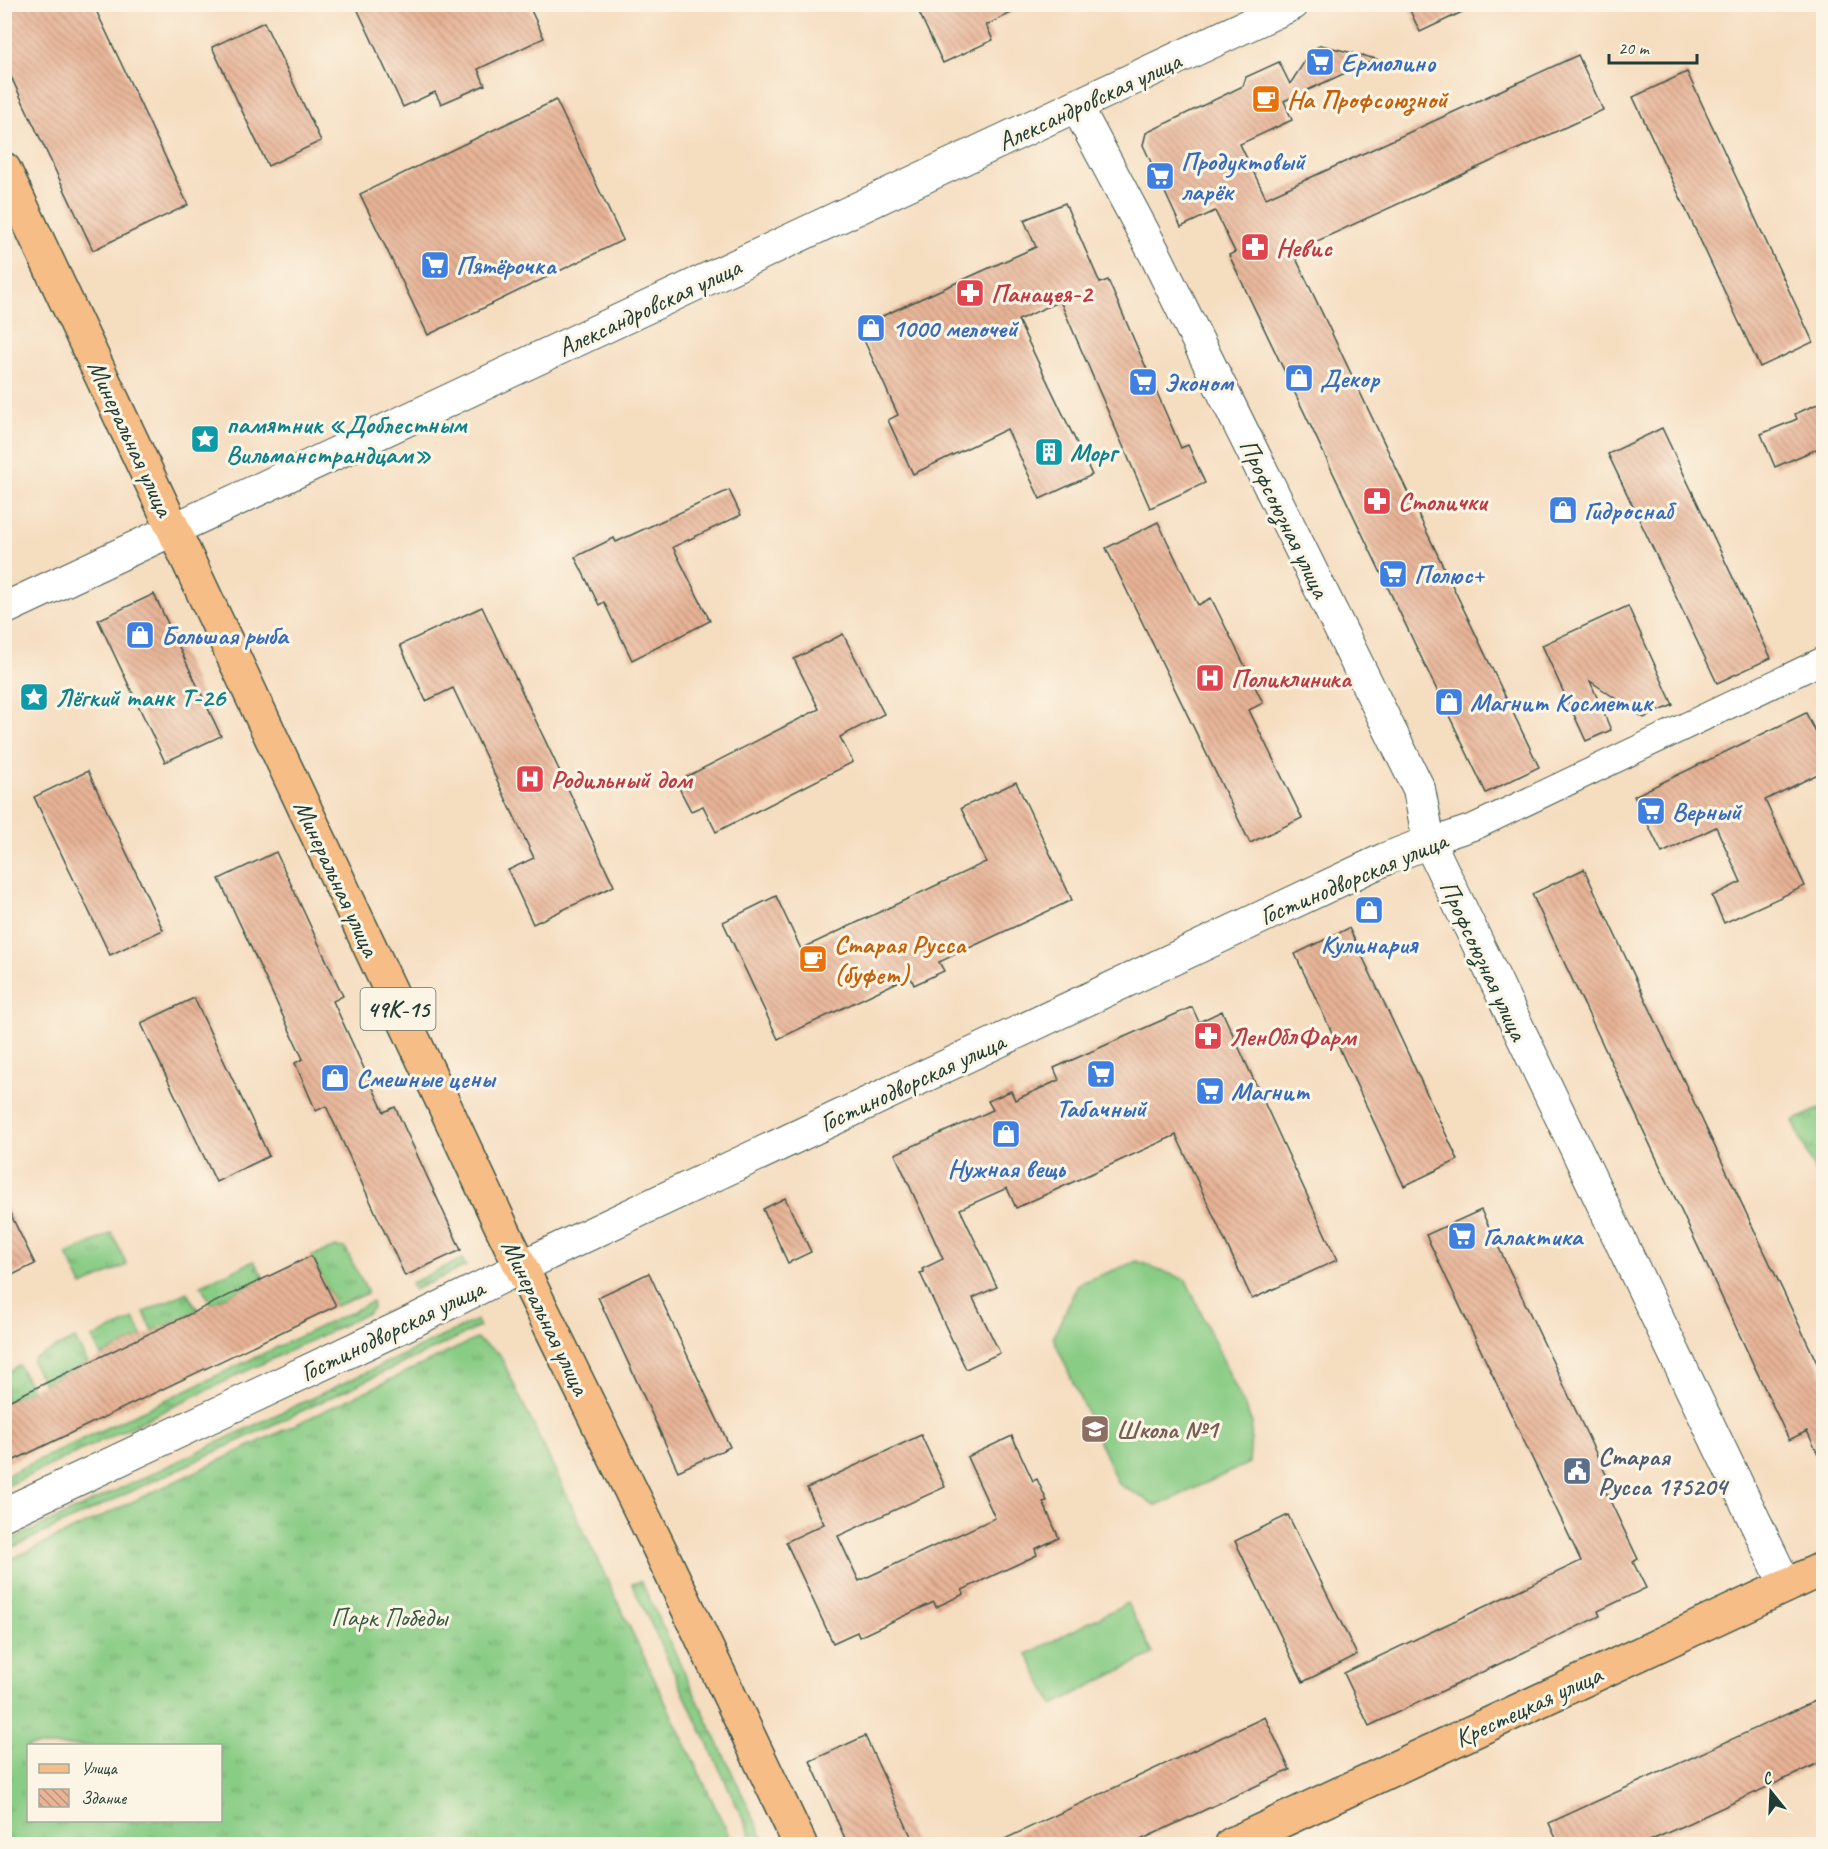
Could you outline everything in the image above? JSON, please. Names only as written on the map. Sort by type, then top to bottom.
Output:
[{"type":"main road","name":"Минеральная улица","points":[[4,169],[521,1267],[662,1552],[800,1845]]},
{"type":"main road","name":"Крестецкая улица","points":[[1232,1845],[1824,1568]]},
{"type":"street","name":"Александровская улица","points":[[4,609],[175,531],[1293,4]]},
{"type":"street","name":"Профсоюзная улица","points":[[1077,107],[1155,254],[1419,789],[1429,842],[1786,1586]]},
{"type":"street","name":"Гостинодворская улица","points":[[4,1514],[1385,859],[1476,826],[1824,660]]},
{"type":"green space","points":[[1823,1107],[1823,1190],[1793,1121]]},
{"type":"green space","points":[[112,1233],[127,1265],[82,1286],[67,1254]]},
{"type":"green space","points":[[336,1247],[345,1248],[368,1293],[336,1306],[311,1256]]},
{"type":"green space","points":[[462,1259],[466,1266],[414,1290],[411,1283]]},
{"type":"green space","points":[[254,1261],[264,1278],[211,1304],[201,1285]]},
{"type":"green space","points":[[1137,1261],[1186,1280],[1252,1423],[1249,1463],[1157,1506],[1118,1484],[1053,1337],[1078,1284]]},
{"type":"green space","points":[[187,1292],[198,1310],[153,1332],[144,1312]]},
{"type":"green space","points":[[372,1302],[373,1308],[368,1313],[5,1487],[5,1476]]},
{"type":"green space","points":[[134,1319],[143,1337],[101,1356],[92,1338]]},
{"type":"green space","points":[[477,1320],[480,1327],[5,1551],[5,1543]]},
{"type":"green space","points":[[75,1339],[88,1363],[44,1384],[32,1362],[34,1358]]},
{"type":"green space","name":"Парк Победы","points":[[476,1339],[499,1353],[733,1844],[5,1844],[5,1562]]},
{"type":"green space","points":[[19,1365],[32,1390],[5,1403],[5,1375]]},
{"type":"green space","points":[[641,1581],[766,1844],[755,1844],[632,1584]]},
{"type":"green space","points":[[1127,1603],[1153,1654],[1053,1705],[1027,1654]]},
{"type":"building","points":[[4,4],[93,4],[188,205],[93,250],[4,62]]},
{"type":"building","points":[[355,4],[528,4],[544,38],[478,69],[485,85],[441,104],[435,92],[403,107]]},
{"type":"building","points":[[915,4],[1030,4],[986,25],[993,40],[943,63]]},
{"type":"building","points":[[1407,4],[1479,4],[1420,32]]},
{"type":"building","points":[[264,22],[321,141],[268,166],[212,47]]},
{"type":"building","points":[[1321,45],[1376,59],[1284,101],[1292,120],[1240,144],[1266,198],[1578,55],[1603,110],[1293,252],[1539,767],[1486,793],[1229,255],[1235,252],[1215,211],[1181,227],[1143,145],[1146,133],[1243,86],[1246,77],[1279,62],[1290,84],[1312,50]]},
{"type":"building","points":[[1687,72],[1813,342],[1760,367],[1633,97]]},
{"type":"building","points":[[556,100],[623,240],[428,335],[360,194]]},
{"type":"building","points":[[1065,203],[1100,283],[1108,280],[1181,448],[1188,445],[1205,483],[1150,508],[1060,301],[1018,320],[1092,475],[1040,499],[1007,429],[913,474],[888,420],[898,415],[858,327],[1036,247],[1024,220]]},
{"type":"building","points":[[1824,401],[1824,446],[1775,467],[1761,434],[1797,419],[1795,414]]},
{"type":"building","points":[[1662,428],[1771,658],[1717,683],[1608,454]]},
{"type":"building","points":[[729,490],[741,515],[673,547],[710,621],[632,660],[604,602],[599,605],[575,557],[614,538],[616,542]]},
{"type":"building","name":"Поликлиника","points":[[1158,522],[1198,605],[1211,598],[1263,703],[1249,710],[1302,818],[1250,843],[1106,548]]},
{"type":"building","points":[[154,594],[221,736],[165,762],[98,620]]},
{"type":"building","points":[[1628,606],[1673,705],[1644,718],[1590,681],[1611,730],[1586,741],[1542,645]]},
{"type":"building","name":"Родильный дом","points":[[482,607],[614,886],[533,924],[508,870],[534,858],[453,688],[426,701],[400,645]]},
{"type":"building","points":[[843,634],[884,714],[840,737],[853,762],[716,832],[703,806],[691,811],[676,782],[819,709],[794,659]]},
{"type":"building","points":[[1806,713],[1824,749],[1824,771],[1765,800],[1805,886],[1724,923],[1712,896],[1741,882],[1716,827],[1662,853],[1634,796]]},
{"type":"building","points":[[88,771],[163,930],[110,955],[34,797]]},
{"type":"building","points":[[1016,782],[1072,900],[939,962],[944,971],[914,985],[910,976],[778,1039],[723,922],[776,896],[801,949],[986,862],[961,808]]},
{"type":"building","points":[[276,852],[343,996],[333,1001],[384,1112],[395,1107],[461,1250],[405,1276],[326,1106],[316,1111],[295,1063],[303,1059],[219,879]]},
{"type":"building","points":[[1584,869],[1824,1378],[1824,1467],[1807,1431],[1789,1440],[1532,894]]},
{"type":"building","points":[[1349,928],[1458,1160],[1404,1186],[1295,954]]},
{"type":"building","points":[[194,998],[269,1156],[216,1182],[141,1023]]},
{"type":"building","points":[[1192,1007],[1199,1022],[1222,1011],[1337,1260],[1252,1299],[1176,1135],[1016,1208],[1007,1188],[960,1209],[997,1287],[973,1298],[1000,1353],[966,1369],[920,1273],[924,1272],[922,1269],[943,1259],[895,1154],[993,1110],[988,1101],[1011,1091],[1015,1100],[1059,1080],[1054,1068]]},
{"type":"building","points":[[785,1198],[811,1252],[788,1263],[763,1209]]},
{"type":"building","points":[[4,1201],[35,1264],[4,1279]]},
{"type":"building","points":[[1481,1210],[1610,1483],[1603,1486],[1638,1559],[1633,1562],[1646,1588],[1598,1611],[1600,1616],[1369,1726],[1344,1673],[1581,1561],[1426,1235]]},
{"type":"building","points":[[311,1256],[336,1306],[4,1465],[4,1403]]},
{"type":"building","points":[[649,1273],[730,1447],[678,1471],[598,1297]]},
{"type":"building","points":[[921,1435],[945,1487],[838,1536],[859,1581],[995,1518],[967,1457],[1012,1436],[1033,1481],[1037,1479],[1047,1501],[1043,1502],[1059,1538],[1035,1549],[1037,1555],[962,1590],[964,1594],[936,1607],[934,1602],[859,1637],[857,1632],[833,1643],[786,1542],[824,1524],[807,1488]]},
{"type":"building","points":[[1288,1515],[1357,1655],[1303,1682],[1235,1541]]},
{"type":"building","points":[[1824,1697],[1824,1761],[1641,1845],[1559,1845],[1549,1823]]},
{"type":"building","points":[[1265,1717],[1290,1770],[1130,1845],[992,1845]]},
{"type":"building","points":[[865,1736],[915,1845],[848,1845],[810,1761]]},
{"type":"place","name":"Ермолино","points":[[1320,62]]},
{"type":"place","name":"На Профсоюзной","points":[[1266,99]]},
{"type":"place","name":"Продуктовый ларёк","points":[[1160,176]]},
{"type":"place","name":"Невис","points":[[1255,247]]},
{"type":"place","name":"Пятёрочка","points":[[435,265]]},
{"type":"place","name":"Панацея-2","points":[[970,293]]},
{"type":"place","name":"1000 мелочей","points":[[871,328]]},
{"type":"place","name":"Декор","points":[[1299,378]]},
{"type":"place","name":"Эконом","points":[[1143,382]]},
{"type":"place","name":"памятник «Доблестным Вильманстрандцам»","points":[[205,439]]},
{"type":"place","name":"Морг","points":[[1049,452]]},
{"type":"place","name":"Столички","points":[[1377,501]]},
{"type":"place","name":"Гидроснаб","points":[[1563,510]]},
{"type":"place","name":"Полюс+","points":[[1393,574]]},
{"type":"place","name":"Большая рыба","points":[[140,635]]},
{"type":"place","name":"Поликлиника","points":[[1210,678]]},
{"type":"place","name":"Лёгкий танк Т-26","points":[[34,697]]},
{"type":"place","name":"Магнит Косметик","points":[[1449,702]]},
{"type":"place","name":"Родильный дом","points":[[530,779]]},
{"type":"place","name":"Верный","points":[[1651,811]]},
{"type":"place","name":"Кулинария","points":[[1369,910]]},
{"type":"place","name":"Старая Русса (буфет)","points":[[813,959]]},
{"type":"place","name":"ЛенОблФарм","points":[[1208,1036]]},
{"type":"place","name":"Табачный","points":[[1101,1074]]},
{"type":"place","name":"Смешные цены","points":[[335,1078]]},
{"type":"place","name":"Магнит","points":[[1210,1091]]},
{"type":"place","name":"Нужная вещь","points":[[1006,1134]]},
{"type":"place","name":"Галактика","points":[[1462,1236]]},
{"type":"place","name":"Школа №1","points":[[1095,1429]]},
{"type":"place","name":"Старая Русса 175204","points":[[1577,1471]]}]
